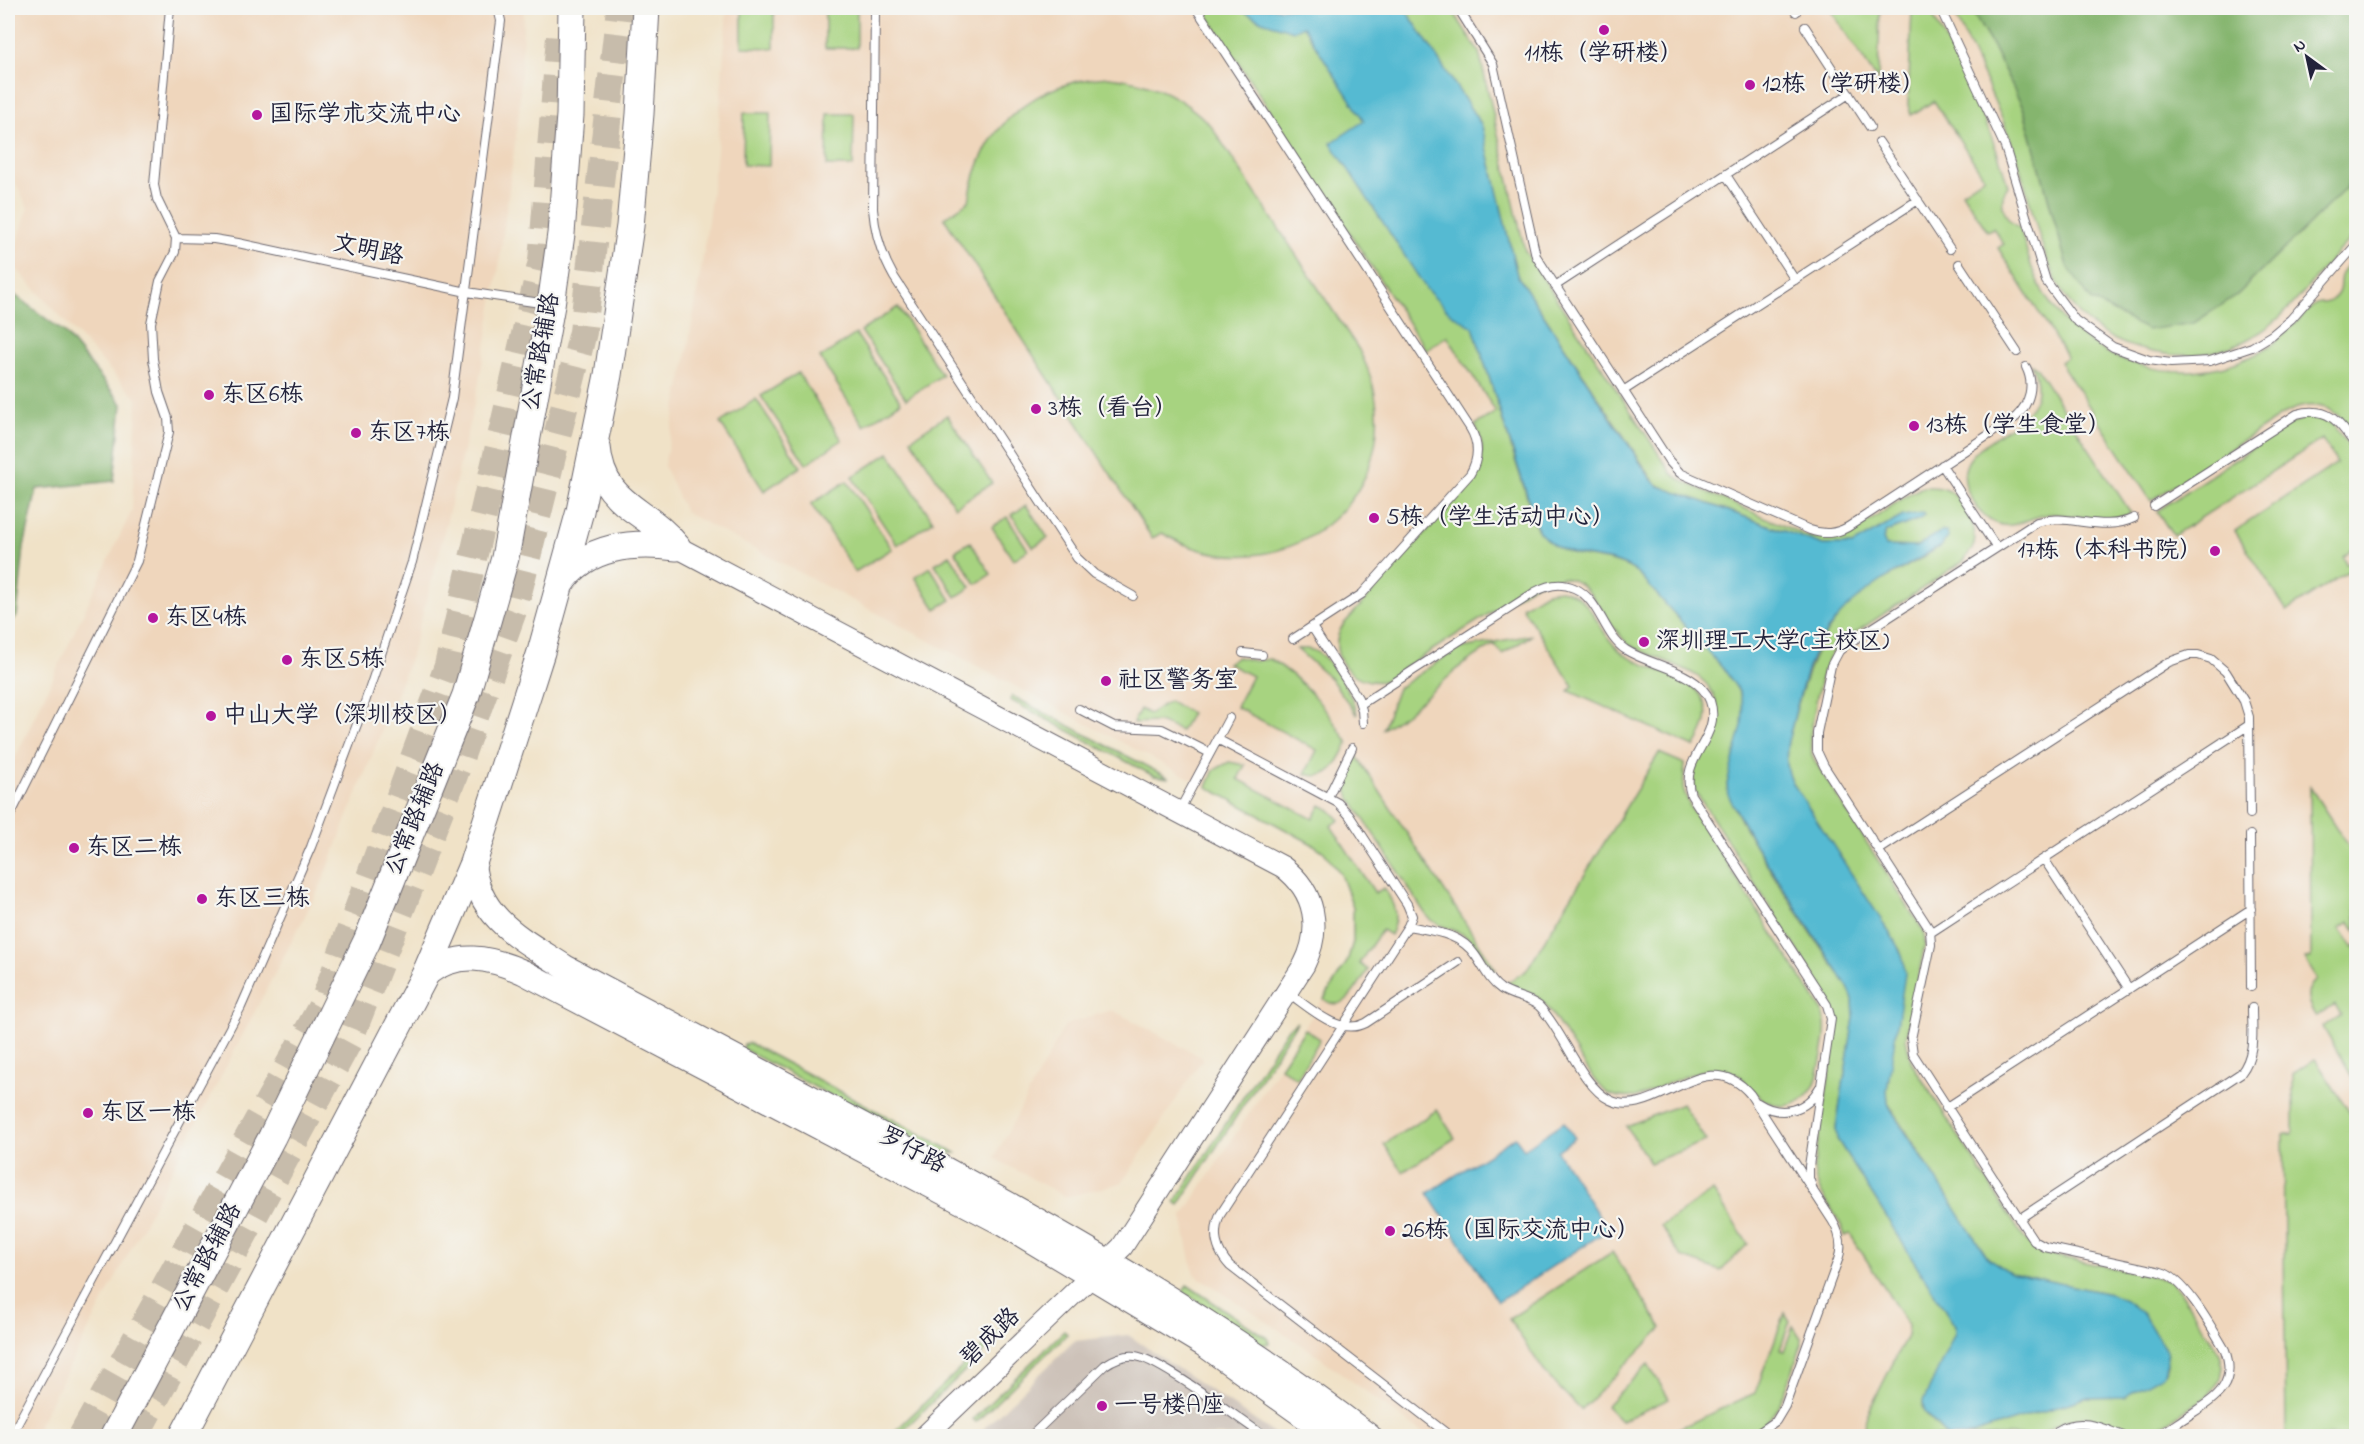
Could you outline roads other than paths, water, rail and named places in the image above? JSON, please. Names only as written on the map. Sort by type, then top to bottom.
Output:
[{"type":"main road","name":"公常路辅路","points":[[114,1437],[272,1137],[367,941],[466,695],[505,558],[551,305],[561,234],[570,116],[573,8]]},
{"type":"main road","points":[[183,1437],[425,975],[472,863],[541,652],[580,511],[618,319],[640,125],[646,8]]},
{"type":"main road","points":[[596,438],[599,465],[612,491],[623,503],[659,527],[678,547]]},
{"type":"main road","points":[[560,584],[571,571],[602,550],[624,545],[678,547]]},
{"type":"main road","name":"罗仔路","points":[[472,863],[477,889],[482,900],[496,918],[565,967],[1012,1204],[1332,1437]]},
{"type":"main road","name":"罗仔路","points":[[425,975],[449,962],[471,958],[493,960],[523,972],[1002,1224],[1100,1269],[1159,1292],[1305,1389],[1369,1437]]},
{"type":"street","name":"碧成路","points":[[678,547],[1283,867],[1306,891],[1314,916],[1314,942],[1304,965],[1122,1247],[926,1436]]},
{"type":"lane","points":[[8,820],[137,561],[169,432],[168,418],[159,392],[153,359],[151,322],[160,281],[175,252],[176,238],[154,185],[170,8]]},
{"type":"lane","points":[[12,1437],[241,1007],[311,848],[362,711],[412,562],[452,398],[501,21],[498,8]]},
{"type":"lane","points":[[875,8],[873,209],[883,257],[1077,558],[1094,574],[1133,596]]},
{"type":"lane","points":[[1196,8],[1464,418],[1473,433],[1476,444],[1475,464],[1466,478],[1362,594],[1293,639]]},
{"type":"lane","points":[[1458,8],[1493,64],[1534,252],[1669,461],[1680,473],[1815,532],[1832,533],[1848,527],[2020,413],[2027,402],[2031,388],[2026,367]]},
{"type":"lane","points":[[1940,8],[2005,147],[2046,281],[2075,321],[2113,347],[2149,360],[2171,363],[2210,361],[2252,347],[2272,335],[2291,319],[2356,245]]},
{"type":"lane","points":[[1805,27],[1870,127]]},
{"type":"lane","points":[[1555,286],[1849,94]]},
{"type":"lane","points":[[1879,142],[1950,249]]},
{"type":"lane","points":[[1726,175],[1795,280]]},
{"type":"lane","points":[[1623,391],[1918,200]]},
{"type":"lane","name":"文明路","points":[[176,238],[230,242],[467,292],[551,305]]},
{"type":"lane","points":[[1959,264],[2017,352]]},
{"type":"lane","points":[[2154,506],[2297,414],[2316,412],[2332,417],[2342,425],[2356,446]]},
{"type":"lane","points":[[1942,465],[1996,547]]},
{"type":"lane","points":[[2134,518],[2110,525],[2043,520],[2032,524],[1846,645],[1833,661],[1816,733],[1817,751],[1824,766],[1924,919],[1930,933],[1931,945],[1911,1039],[1917,1061],[2019,1219],[2034,1241],[2045,1247],[2161,1272],[2174,1278],[2184,1287],[2227,1355],[2228,1370],[2221,1391],[2211,1401],[2156,1437]]},
{"type":"lane","points":[[1361,705],[1535,592],[1545,586],[1558,584],[1576,588],[1587,597],[1626,650],[1698,684],[1709,700],[1712,718],[1707,735],[1690,767],[1689,789],[1694,802],[1827,1005],[1831,1026],[1809,1166],[1809,1178],[1814,1193]]},
{"type":"lane","points":[[1312,627],[1361,705],[1363,723]]},
{"type":"lane","points":[[1244,653],[1262,655]]},
{"type":"lane","points":[[1879,850],[2169,662],[2182,656],[2198,655],[2211,659],[2220,666],[2247,706],[2250,814]]},
{"type":"lane","points":[[1079,709],[1114,727],[1162,729],[1210,753]]},
{"type":"lane","points":[[1179,811],[1229,718]]},
{"type":"lane","points":[[1930,933],[2249,725]]},
{"type":"lane","points":[[1217,739],[1328,797],[1345,810],[1407,904],[1412,916],[1408,926],[1220,1215],[1216,1228],[1217,1246],[1222,1257],[1230,1266],[1450,1437]]},
{"type":"lane","points":[[1328,797],[1352,748]]},
{"type":"lane","points":[[2250,835],[2251,987]]},
{"type":"lane","points":[[2044,859],[2129,989]]},
{"type":"lane","points":[[1946,1108],[2251,909]]},
{"type":"lane","points":[[1408,926],[1451,936],[1464,942],[1500,988],[1539,1006],[1595,1089],[1609,1100],[1633,1103],[1715,1075],[1729,1077],[1739,1082],[1757,1102],[1771,1110],[1791,1111],[1809,1102],[1818,1092],[1823,1080]]},
{"type":"lane","points":[[1287,992],[1342,1027],[1353,1028],[1363,1024],[1458,962]]},
{"type":"lane","points":[[2019,1219],[2241,1073],[2252,1052],[2252,1008]]},
{"type":"lane","points":[[1750,1094],[1838,1231],[1840,1238],[1840,1254],[1785,1406],[1776,1421],[1754,1437]]},
{"type":"lane","points":[[1031,1437],[1105,1365],[1114,1359],[1137,1355],[1160,1366],[1264,1437]]},
{"type":"lane","points":[[2060,1430],[2073,1424],[2086,1423],[2123,1437]]},
{"type":"water","points":[[1237,8],[1402,8],[1410,16],[1482,126],[1517,275],[1651,479],[1659,486],[1823,545],[1852,545],[1903,516],[1922,513],[1924,515],[1920,519],[1886,532],[1883,539],[1886,546],[1916,547],[1940,532],[1947,532],[1948,538],[1939,547],[1863,594],[1846,609],[1819,643],[1806,674],[1788,741],[1786,756],[1788,772],[1792,782],[1895,941],[1903,958],[1905,974],[1887,1090],[1888,1103],[1892,1112],[1988,1258],[2011,1273],[2110,1294],[2125,1300],[2143,1314],[2166,1351],[2168,1362],[2163,1375],[2124,1397],[2085,1398],[1965,1436],[1947,1436],[1924,1412],[1923,1402],[1955,1333],[1955,1326],[1837,1139],[1836,1128],[1854,1018],[1853,1000],[1848,987],[1756,846],[1728,795],[1727,784],[1742,726],[1743,710],[1740,693],[1726,672],[1638,573],[1613,561],[1563,550],[1539,532],[1473,327],[1450,313],[1427,290],[1331,143],[1364,121],[1303,26],[1293,31],[1262,21]]},
{"type":"water","points":[[1564,1122],[1575,1138],[1557,1151],[1608,1230],[1498,1302],[1428,1193],[1515,1137],[1524,1149]]},
{"type":"tunnel","points":[[135,1436],[349,1040],[454,775],[515,605],[583,332],[620,8]]},
{"type":"tunnel","points":[[82,1436],[323,1004],[448,666],[542,261],[560,37]]},
{"type":"place","name":"11栋（学研楼）","points":[[1604,30]]},
{"type":"place","name":"12栋（学研楼）","points":[[1750,85]]},
{"type":"place","name":"国际学术交流中心","points":[[257,115]]},
{"type":"place","name":"东区6栋","points":[[209,395]]},
{"type":"place","name":"3栋（看台）","points":[[1036,409]]},
{"type":"place","name":"13栋（学生食堂）","points":[[1914,426]]},
{"type":"place","name":"东区7栋","points":[[356,433]]},
{"type":"place","name":"5栋（学生活动中心）","points":[[1374,518]]},
{"type":"place","name":"17栋（本科书院）","points":[[2215,551]]},
{"type":"place","name":"东区4栋","points":[[153,618]]},
{"type":"place","name":"深圳理工大学(主校区)","points":[[1644,642]]},
{"type":"place","name":"东区5栋","points":[[287,660]]},
{"type":"place","name":"社区警务室","points":[[1106,681]]},
{"type":"place","name":"中山大学（深圳校区）","points":[[211,716]]},
{"type":"place","name":"东区二栋","points":[[74,848]]},
{"type":"place","name":"东区三栋","points":[[202,899]]},
{"type":"place","name":"东区一栋","points":[[88,1113]]},
{"type":"place","name":"26栋（国际交流中心）","points":[[1390,1231]]},
{"type":"place","name":"一号楼A座","points":[[1102,1406]]}]
